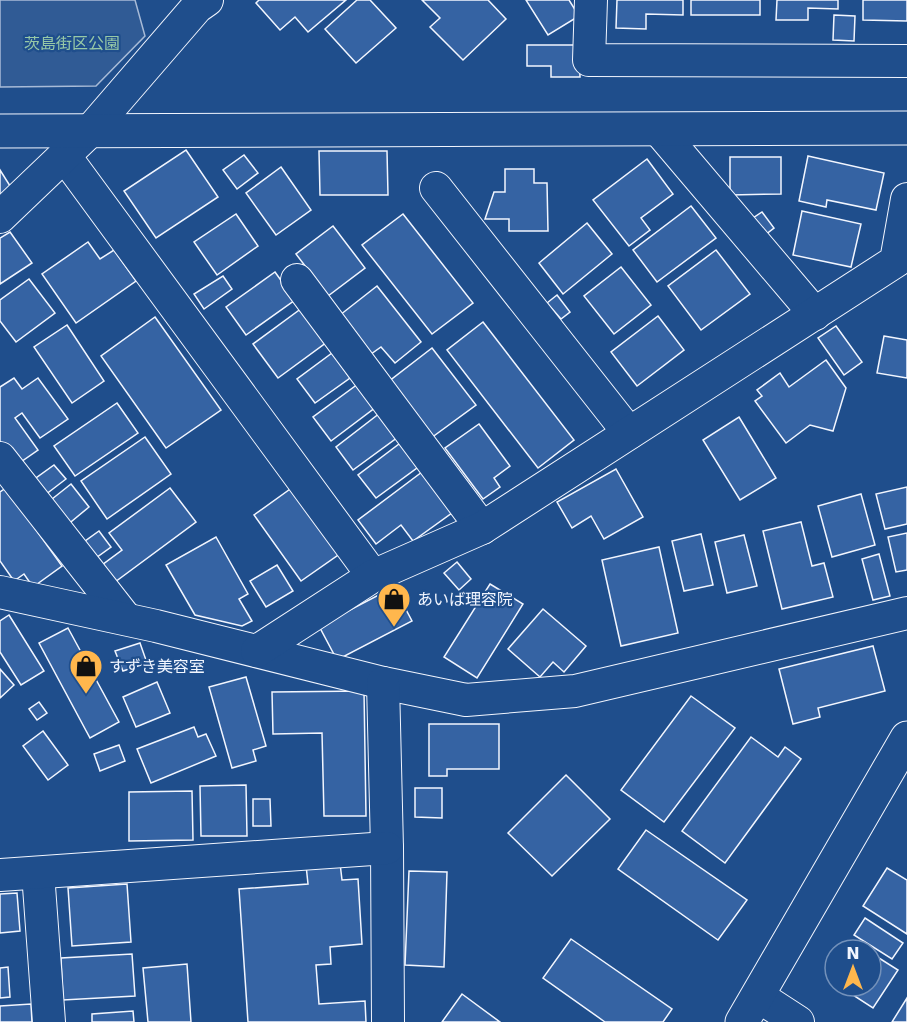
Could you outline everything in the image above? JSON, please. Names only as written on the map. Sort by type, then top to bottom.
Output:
[{"type":"street","points":[[591,0],[589,60],[907,61]]},
{"type":"street","points":[[0,217],[90,131],[196,2]]},
{"type":"street","points":[[0,131],[907,128]]},
{"type":"street","points":[[658,129],[815,314]]},
{"type":"street","points":[[64,156],[373,576]]},
{"type":"street","points":[[436,188],[629,433]]},
{"type":"street","points":[[257,651],[373,576],[482,528],[897,261],[907,199]]},
{"type":"street","points":[[297,280],[482,528]]},
{"type":"street","points":[[0,458],[126,619]]},
{"type":"street","points":[[0,592],[126,619],[383,683],[466,700],[575,691],[907,613]]},
{"type":"street","points":[[383,683],[387,848],[387,1022]]},
{"type":"street","points":[[798,1022],[750,1009],[907,738]]},
{"type":"street","points":[[0,875],[387,848]]},
{"type":"street","points":[[38,873],[49,1022]]},
{"type":"shaded area","name":"茨島街区公園","points":[[0,0],[135,0],[145,36],[96,86],[0,87]]},
{"type":"building","points":[[259,0],[346,0],[308,32],[295,17],[280,30],[256,3]]},
{"type":"building","points":[[357,0],[370,0],[396,28],[356,63],[325,29]]},
{"type":"building","points":[[422,0],[488,0],[506,19],[463,60],[430,27],[440,18]]},
{"type":"building","points":[[526,0],[569,0],[579,16],[548,35]]},
{"type":"building","points":[[617,0],[683,0],[683,15],[646,14],[646,29],[616,28]]},
{"type":"building","points":[[691,0],[760,0],[760,15],[691,15]]},
{"type":"building","points":[[777,0],[838,0],[838,9],[808,8],[808,20],[776,20]]},
{"type":"building","points":[[863,0],[907,0],[907,21],[863,20]]},
{"type":"building","points":[[834,15],[855,16],[854,41],[833,40]]},
{"type":"building","points":[[527,45],[579,45],[580,77],[551,77],[551,66],[527,66]]},
{"type":"building","points":[[186,150],[218,197],[156,238],[124,191]]},
{"type":"building","points":[[319,151],[387,151],[388,195],[320,195]]},
{"type":"building","points":[[244,155],[258,173],[237,189],[223,170]]},
{"type":"building","points":[[808,156],[884,173],[876,210],[827,200],[826,207],[799,201]]},
{"type":"building","points":[[730,157],[781,157],[781,194],[730,195]]},
{"type":"building","points":[[647,159],[673,194],[641,218],[650,230],[629,246],[593,200]]},
{"type":"building","points":[[281,167],[311,210],[276,235],[246,193]]},
{"type":"building","points":[[505,169],[534,169],[534,183],[547,183],[548,231],[509,231],[509,219],[485,219],[494,192],[505,192]]},
{"type":"building","points":[[0,170],[12,189],[0,197]]},
{"type":"building","points":[[691,206],[716,238],[657,282],[633,250]]},
{"type":"building","points":[[802,211],[861,224],[851,267],[793,255]]},
{"type":"building","points":[[762,212],[774,228],[765,235],[753,218]]},
{"type":"building","points":[[236,214],[258,246],[217,275],[194,242]]},
{"type":"building","points":[[403,214],[473,303],[432,334],[362,245]]},
{"type":"building","points":[[587,223],[612,254],[563,294],[539,263]]},
{"type":"building","points":[[333,226],[365,268],[328,296],[296,254]]},
{"type":"building","points":[[10,232],[32,263],[0,284],[0,238]]},
{"type":"building","points":[[88,242],[100,259],[114,250],[136,281],[76,323],[42,274]]},
{"type":"building","points":[[716,250],[750,294],[701,330],[668,286]]},
{"type":"building","points":[[621,267],[651,305],[614,334],[584,296]]},
{"type":"building","points":[[275,272],[295,300],[246,335],[226,307]]},
{"type":"building","points":[[223,276],[232,289],[204,309],[194,294]]},
{"type":"building","points":[[29,279],[55,313],[16,342],[0,321],[0,300]]},
{"type":"building","points":[[377,286],[421,342],[395,363],[381,347],[371,354],[340,315]]},
{"type":"building","points":[[557,295],[570,312],[561,319],[547,303]]},
{"type":"building","points":[[302,308],[327,342],[278,378],[253,344]]},
{"type":"building","points":[[658,316],[684,350],[637,386],[611,352]]},
{"type":"building","points":[[155,317],[221,410],[166,448],[101,356]]},
{"type":"building","points":[[483,322],[574,440],[538,468],[447,350]]},
{"type":"building","points":[[67,325],[104,381],[72,403],[34,347]]},
{"type":"building","points":[[836,326],[862,362],[844,375],[818,338]]},
{"type":"building","points":[[884,336],[907,340],[907,378],[877,373]]},
{"type":"building","points":[[432,348],[476,405],[431,438],[388,382]]},
{"type":"building","points":[[332,353],[350,378],[315,403],[297,379]]},
{"type":"building","points":[[826,360],[846,388],[833,431],[810,425],[786,443],[755,401],[762,396],[757,390],[780,373],[789,387]]},
{"type":"building","points":[[14,378],[22,389],[38,378],[68,419],[40,438],[22,413],[15,418],[38,450],[15,466],[0,446],[0,387]]},
{"type":"building","points":[[358,384],[376,407],[331,441],[313,417]]},
{"type":"building","points":[[117,403],[138,433],[75,476],[54,446]]},
{"type":"building","points":[[380,413],[398,437],[353,470],[336,447]]},
{"type":"building","points":[[739,417],[776,478],[740,500],[703,440]]},
{"type":"building","points":[[479,424],[510,466],[494,478],[500,487],[483,499],[445,448]]},
{"type":"building","points":[[145,437],[171,474],[107,519],[81,481]]},
{"type":"building","points":[[403,441],[421,465],[376,498],[358,475]]},
{"type":"building","points":[[54,465],[66,479],[41,498],[29,483]]},
{"type":"building","points":[[426,469],[456,510],[413,541],[401,525],[376,544],[358,520]]},
{"type":"building","points":[[616,469],[643,517],[604,539],[591,516],[572,528],[557,502]]},
{"type":"building","points":[[71,484],[89,507],[66,526],[47,503]]},
{"type":"building","points":[[293,487],[341,553],[301,581],[254,515]]},
{"type":"building","points":[[907,487],[907,524],[885,529],[876,494]]},
{"type":"building","points":[[6,488],[62,566],[33,587],[24,574],[14,581],[0,561],[0,492]]},
{"type":"building","points":[[170,488],[196,522],[115,582],[102,565],[122,550],[109,533]]},
{"type":"building","points":[[861,494],[875,545],[832,557],[818,506]]},
{"type":"building","points":[[801,522],[812,566],[824,563],[833,597],[782,609],[763,531]]},
{"type":"building","points":[[99,531],[111,547],[93,560],[81,544]]},
{"type":"building","points":[[907,533],[907,570],[896,572],[888,537]]},
{"type":"building","points":[[701,534],[713,585],[684,591],[672,541]]},
{"type":"building","points":[[744,535],[757,586],[727,593],[715,542]]},
{"type":"building","points":[[216,537],[248,594],[239,599],[252,621],[242,626],[195,615],[166,565]]},
{"type":"building","points":[[659,547],[678,633],[621,646],[602,560]]},
{"type":"building","points":[[879,554],[890,596],[873,600],[862,559]]},
{"type":"building","points":[[457,562],[471,579],[459,590],[444,573]]},
{"type":"building","points":[[277,565],[293,591],[266,607],[250,581]]},
{"type":"building","points":[[490,584],[523,604],[477,678],[444,657]]},
{"type":"building","points":[[394,587],[412,621],[337,660],[319,626]]},
{"type":"building","points":[[543,609],[586,646],[564,672],[553,662],[540,677],[508,649]]},
{"type":"building","points":[[9,615],[44,671],[21,685],[0,652],[0,621]]},
{"type":"building","points":[[68,628],[119,722],[90,738],[39,643]]},
{"type":"building","points":[[140,643],[147,663],[123,671],[115,651]]},
{"type":"building","points":[[873,646],[885,691],[818,708],[820,717],[793,724],[779,669]]},
{"type":"building","points":[[0,669],[14,685],[0,698]]},
{"type":"building","points":[[246,677],[266,746],[253,750],[256,761],[232,768],[209,687]]},
{"type":"building","points":[[157,682],[170,713],[136,727],[123,697]]},
{"type":"building","points":[[364,691],[366,816],[324,816],[322,733],[273,734],[272,692]]},
{"type":"building","points":[[691,696],[735,728],[664,822],[621,790]]},
{"type":"building","points":[[39,702],[47,713],[37,720],[29,709]]},
{"type":"building","points":[[429,724],[499,724],[499,769],[447,769],[447,776],[429,776]]},
{"type":"building","points":[[194,727],[198,737],[206,734],[216,756],[151,783],[137,749]]},
{"type":"building","points":[[43,731],[68,765],[48,780],[23,746]]},
{"type":"building","points":[[751,737],[778,757],[785,747],[801,759],[725,863],[682,831]]},
{"type":"building","points":[[119,745],[125,761],[100,771],[94,754]]},
{"type":"building","points":[[566,775],[610,819],[552,876],[508,833]]},
{"type":"building","points":[[246,785],[247,836],[201,836],[200,786]]},
{"type":"building","points":[[415,788],[442,788],[442,818],[415,817]]},
{"type":"building","points":[[192,791],[193,840],[129,841],[129,792]]},
{"type":"building","points":[[253,799],[270,799],[271,826],[253,826]]},
{"type":"building","points":[[646,830],[747,900],[718,940],[618,869]]},
{"type":"building","points":[[340,863],[342,880],[358,879],[362,944],[330,947],[331,964],[316,965],[319,1004],[365,1001],[366,1022],[248,1022],[239,889],[308,884],[306,865]]},
{"type":"building","points":[[887,868],[907,880],[907,934],[863,906]]},
{"type":"building","points":[[409,871],[447,872],[444,967],[405,965]]},
{"type":"building","points":[[127,884],[131,942],[72,946],[68,888]]},
{"type":"building","points":[[17,893],[20,931],[0,933],[0,894]]},
{"type":"building","points":[[865,918],[903,943],[892,959],[883,953],[883,938],[859,938],[854,935]]},
{"type":"building","points":[[571,939],[672,1009],[663,1022],[605,1022],[543,978]]},
{"type":"building","points":[[132,954],[135,996],[63,1000],[61,958]]},
{"type":"building","points":[[883,961],[898,970],[883,993]]},
{"type":"building","points":[[187,964],[191,1022],[148,1022],[143,968]]},
{"type":"building","points":[[8,967],[10,997],[0,998],[0,968]]},
{"type":"building","points":[[462,994],[500,1022],[442,1022]]},
{"type":"building","points":[[858,998],[880,998],[873,1008]]},
{"type":"building","points":[[907,998],[907,1022],[892,1022]]},
{"type":"building","points":[[31,1004],[32,1022],[0,1022],[0,1006]]},
{"type":"building","points":[[133,1011],[134,1022],[92,1022],[92,1014]]},
{"type":"place","name":"あいば理容院","points":[[394,628]]},
{"type":"place","name":"すずき美容室","points":[[86,695]]}]
